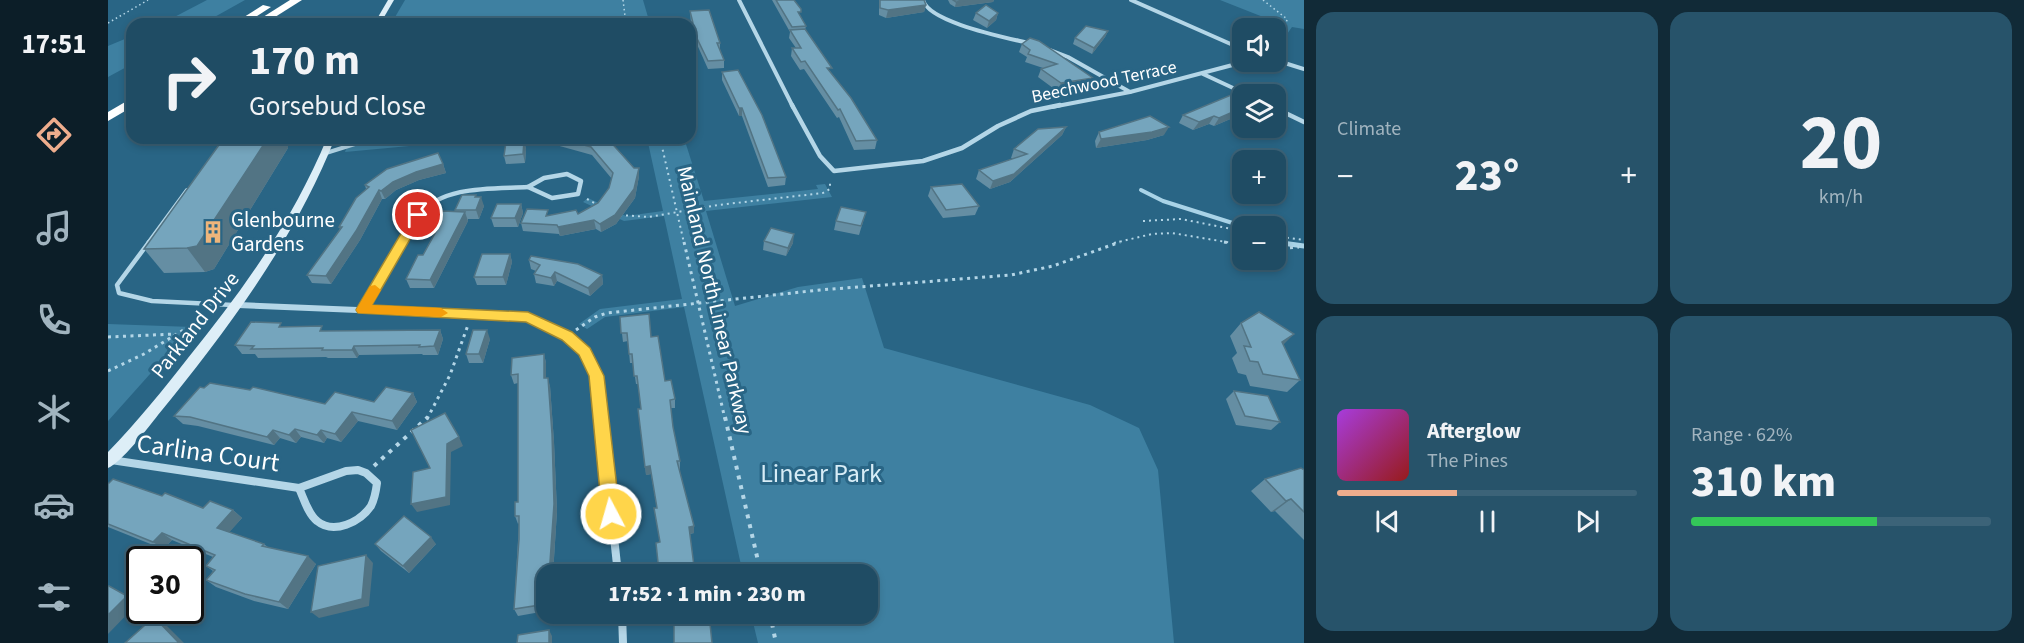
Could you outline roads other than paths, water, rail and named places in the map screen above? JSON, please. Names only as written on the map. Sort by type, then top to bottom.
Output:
[{"type":"highway","points":[[248,18],[278,0]]},
{"type":"highway","points":[[267,18],[297,0]]},
{"type":"highway","points":[[108,103],[126,92]]},
{"type":"highway","points":[[108,117],[126,106]]},
{"type":"street","points":[[380,18],[391,0]]},
{"type":"street","name":"Beechwood Terrace","points":[[739,0],[798,117],[820,156],[834,171],[923,161],[962,148],[998,126],[1031,111],[1130,92],[1232,66]]},
{"type":"street","points":[[923,0],[923,5],[929,12],[942,19],[1039,45]]},
{"type":"street","points":[[1131,0],[1232,45]]},
{"type":"street","points":[[1049,49],[1068,57],[1130,92]]},
{"type":"street","points":[[1286,63],[1304,69]]},
{"type":"street","points":[[1203,74],[1232,87]]},
{"type":"street","points":[[1286,113],[1304,122]]},
{"type":"street","name":"Parkland Drive","points":[[109,461],[238,305],[276,250],[311,186],[329,144]]},
{"type":"street","points":[[363,310],[418,215],[434,202],[451,194],[473,190],[528,187],[544,178],[567,174],[581,181],[578,194],[562,200],[543,196],[528,187]]},
{"type":"street","points":[[238,305],[528,317],[567,336],[585,351],[597,376],[617,564]]},
{"type":"street","name":"Carlina Court","points":[[109,461],[299,488],[345,471],[358,470],[366,473],[377,483],[375,499],[364,513],[351,523],[336,529],[320,524],[311,515],[299,488]]},
{"type":"street","points":[[622,624],[623,643]]},
{"type":"lane","points":[[326,153],[360,144]]},
{"type":"lane","points":[[194,181],[117,285],[119,293],[152,301],[238,305]]},
{"type":"waterway","points":[[1141,190],[1163,201],[1232,223]]},
{"type":"waterway","points":[[1286,244],[1304,246]]},
{"type":"place","name":"Glenbourne Gardens","points":[[213,232]]},
{"type":"park label","name":"Linear Park","points":[[821,473]]}]
